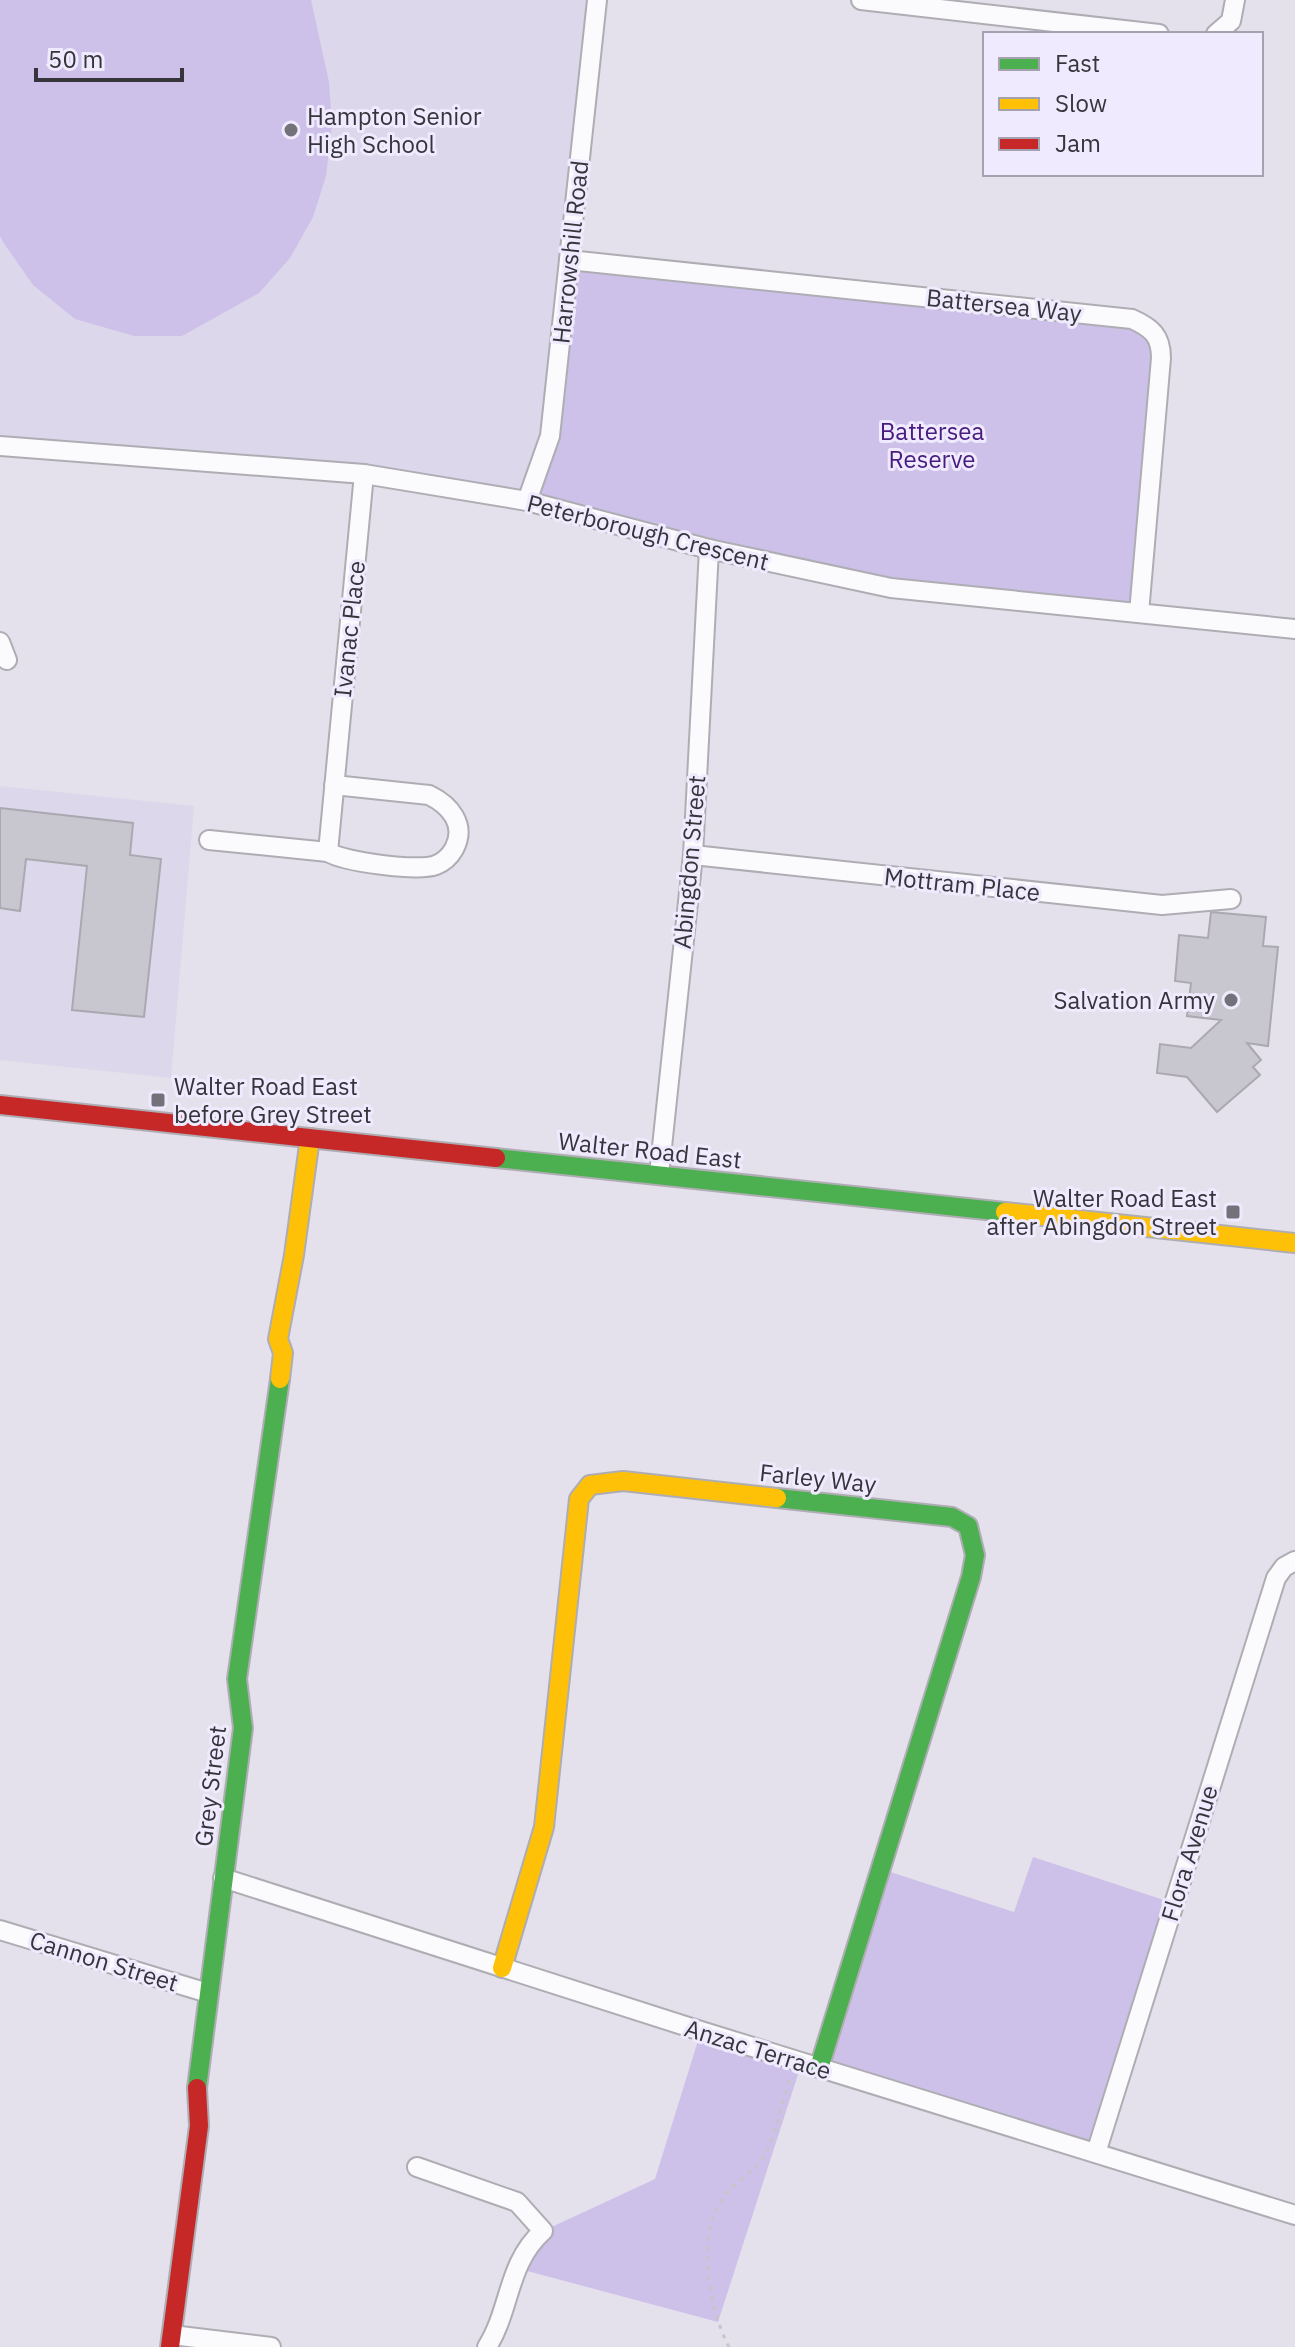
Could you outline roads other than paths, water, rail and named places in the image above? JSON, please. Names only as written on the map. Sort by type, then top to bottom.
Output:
[{"type":"street","name":"Harrowshill Road","points":[[527,501],[550,436],[597,0]]},
{"type":"street","points":[[861,0],[1141,32]]},
{"type":"street","points":[[1218,32],[1231,21],[1235,0]]},
{"type":"street","name":"Battersea Way","points":[[569,260],[1132,319],[1146,325],[1161,344],[1161,358],[1139,613]]},
{"type":"street","name":"Peterborough Crescent","points":[[0,446],[364,474],[527,501],[709,549],[891,588],[1295,629]]},
{"type":"street","name":"Ivanac Place","points":[[328,852],[364,474]]},
{"type":"street","name":"Abingdon Street","points":[[659,1175],[693,855],[709,549]]},
{"type":"street","points":[[209,840],[328,852],[340,859],[424,868],[439,865],[456,845],[459,831],[456,818],[448,808],[429,795],[334,785]]},
{"type":"street","name":"Mottram Place","points":[[693,855],[1162,905],[1231,899]]},
{"type":"street","name":"Walter Road East","points":[[0,1105],[1295,1243]]},
{"type":"street","name":"Grey Street","points":[[171,2341],[199,2126],[197,2087],[208,1993],[243,1728],[237,1679],[283,1353],[278,1339],[294,1255],[310,1138]]},
{"type":"street","name":"Farley Way","points":[[502,1968],[544,1827],[579,1499],[590,1485],[623,1481],[952,1517],[968,1526],[975,1555],[971,1577],[819,2068]]},
{"type":"street","name":"Flora Avenue","points":[[1096,2153],[1276,1578],[1284,1567],[1295,1561]]},
{"type":"street","name":"Anzac Terrace","points":[[223,1878],[819,2068],[1295,2215]]},
{"type":"street","name":"Cannon Street","points":[[0,1930],[208,1993]]},
{"type":"street","points":[[417,2167],[517,2202],[543,2231],[529,2243],[516,2268],[487,2347]]},
{"type":"street","points":[[171,2341],[271,2347]]},
{"type":"place","name":"Hampton Senior High School","points":[[291,130]]},
{"type":"place","name":"Salvation Army","points":[[1231,1000]]},
{"type":"place","name":"Walter Road East before Grey Street","points":[[158,1100]]},
{"type":"place","name":"Walter Road East after Abingdon Street","points":[[1233,1212]]},
{"type":"park label","name":"Battersea Reserve","points":[[932,445]]}]
